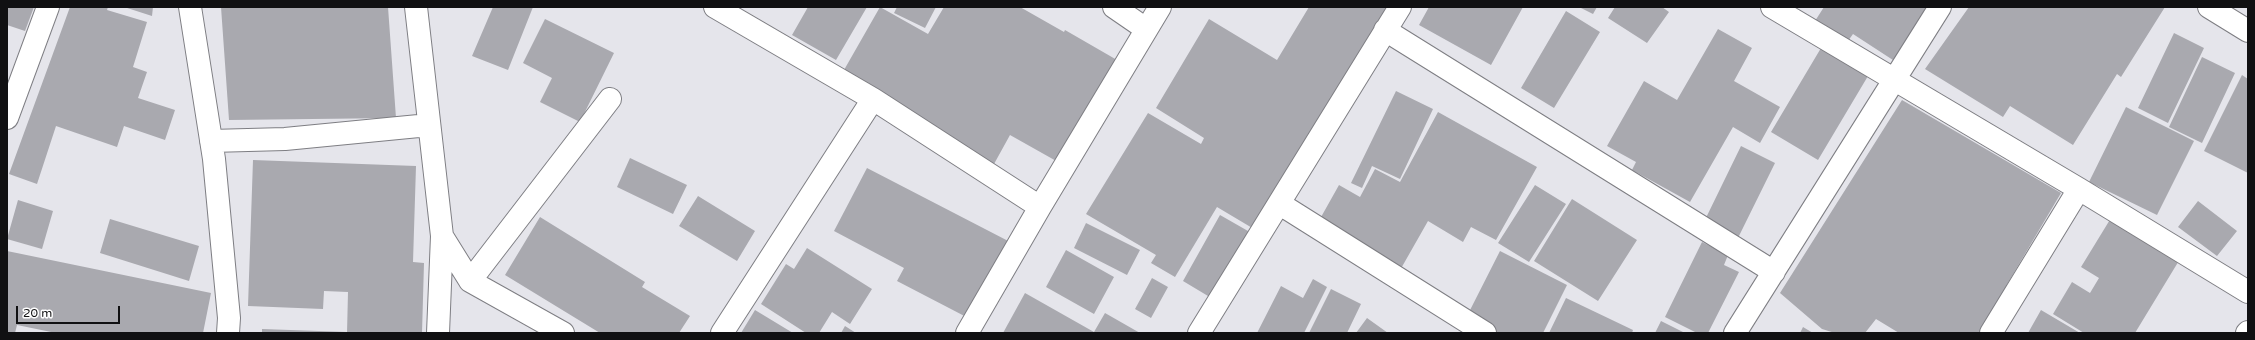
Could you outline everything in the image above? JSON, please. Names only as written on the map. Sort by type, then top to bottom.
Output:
[{"type":"street","points":[[7,118],[48,7]]},
{"type":"street","points":[[190,7],[211,141],[229,318],[228,333]]},
{"type":"street","points":[[416,7],[442,236],[438,333]]},
{"type":"street","points":[[715,7],[873,99],[1040,206]]},
{"type":"street","points":[[1114,7],[1146,29]]},
{"type":"street","points":[[967,333],[1040,206],[1160,7]]},
{"type":"street","points":[[1199,333],[1280,204],[1400,7]]},
{"type":"street","points":[[1772,7],[2079,189],[2248,292]]},
{"type":"street","points":[[1735,333],[1940,7]]},
{"type":"street","points":[[2208,7],[2248,31]]},
{"type":"street","points":[[1385,30],[1774,272]]},
{"type":"street","points":[[470,281],[610,99]]},
{"type":"street","points":[[722,333],[873,99]]},
{"type":"street","points":[[211,141],[285,139],[429,125]]},
{"type":"street","points":[[1991,333],[2079,189]]},
{"type":"street","points":[[1280,204],[1485,333]]},
{"type":"street","points":[[442,236],[470,281],[563,333]]},
{"type":"building","points":[[7,7],[34,7],[25,31],[7,25]]},
{"type":"building","points":[[70,7],[108,7],[107,10],[147,22],[133,67],[147,72],[138,98],[175,110],[165,140],[124,126],[117,147],[56,126],[37,184],[9,174]]},
{"type":"building","points":[[124,7],[153,7],[152,16]]},
{"type":"building","points":[[221,7],[388,7],[396,118],[229,120]]},
{"type":"building","points":[[493,7],[533,7],[508,70],[472,56]]},
{"type":"building","points":[[808,7],[867,7],[836,60],[792,35]]},
{"type":"building","points":[[880,7],[928,34],[944,7],[1020,7],[1064,32],[1065,30],[1117,60],[1058,162],[1010,135],[994,164],[840,77]]},
{"type":"building","points":[[897,7],[936,7],[925,28],[894,13]]},
{"type":"building","points":[[1309,7],[1393,7],[1259,232],[1217,207],[1175,277],[1151,263],[1156,255],[1086,214],[1148,113],[1201,144],[1204,138],[1156,108],[1209,19],[1277,60]]},
{"type":"building","points":[[1429,7],[1523,7],[1491,65],[1419,25]]},
{"type":"building","points":[[1579,7],[1597,7],[1593,14]]},
{"type":"building","points":[[1615,7],[1662,7],[1669,12],[1647,43],[1608,18]]},
{"type":"building","points":[[1824,7],[1932,7],[1896,62],[1853,34],[1848,41],[1815,21]]},
{"type":"building","points":[[1969,7],[2165,7],[2121,77],[2117,74],[2073,145],[2010,106],[2003,117],[1925,69]]},
{"type":"building","points":[[1566,11],[1600,32],[1554,108],[1521,88]]},
{"type":"building","points":[[545,19],[614,53],[580,122],[540,102],[552,78],[523,63]]},
{"type":"building","points":[[1718,29],[1752,48],[1734,81],[1780,107],[1760,143],[1733,127],[1690,202],[1632,170],[1636,162],[1607,146],[1644,81],[1677,100]]},
{"type":"building","points":[[2174,33],[2204,48],[2168,123],[2138,108]]},
{"type":"building","points":[[1821,48],[1868,76],[1818,160],[1771,132]]},
{"type":"building","points":[[2202,57],[2235,73],[2202,143],[2169,127]]},
{"type":"building","points":[[2242,75],[2248,79],[2248,173],[2204,151]]},
{"type":"building","points":[[1396,91],[1433,109],[1400,179],[1372,166],[1362,188],[1351,183]]},
{"type":"building","points":[[1902,100],[2061,193],[2006,286],[2010,288],[1983,333],[1899,333],[1876,319],[1865,333],[1835,333],[1822,329],[1780,293]]},
{"type":"building","points":[[2126,107],[2194,141],[2157,215],[2089,182]]},
{"type":"building","points":[[1438,112],[1537,167],[1496,240],[1471,227],[1463,242],[1428,221],[1399,272],[1316,226],[1339,185],[1360,197],[1375,169],[1400,182]]},
{"type":"building","points":[[1741,146],[1775,163],[1736,242],[1702,226]]},
{"type":"building","points":[[630,158],[687,185],[673,214],[617,187]]},
{"type":"building","points":[[253,160],[416,166],[413,262],[424,263],[422,333],[347,333],[348,292],[324,291],[323,309],[248,306]]},
{"type":"building","points":[[867,168],[1014,244],[974,321],[897,281],[904,268],[834,231]]},
{"type":"building","points":[[1535,185],[1566,204],[1529,262],[1498,243]]},
{"type":"building","points":[[698,196],[755,231],[737,261],[679,226]]},
{"type":"building","points":[[1572,199],[1637,240],[1598,301],[1534,261]]},
{"type":"building","points":[[18,200],[53,211],[42,249],[7,239]]},
{"type":"building","points":[[2198,201],[2237,231],[2217,256],[2178,227]]},
{"type":"building","points":[[1220,215],[1255,235],[1218,302],[1183,281]]},
{"type":"building","points":[[540,217],[645,282],[642,287],[690,316],[679,333],[600,333],[505,275]]},
{"type":"building","points":[[2111,218],[2180,259],[2135,333],[2084,333],[2053,314],[2072,282],[2090,293],[2099,278],[2081,267]]},
{"type":"building","points":[[110,219],[199,246],[189,281],[100,253]]},
{"type":"building","points":[[1086,223],[1140,250],[1127,275],[1074,248]]},
{"type":"building","points":[[1702,242],[1728,255],[1724,265],[1739,272],[1708,333],[1697,333],[1665,317]]},
{"type":"building","points":[[807,248],[872,289],[850,324],[832,312],[819,333],[806,333],[761,304],[786,264],[794,269]]},
{"type":"building","points":[[1066,250],[1114,277],[1094,314],[1046,287]]},
{"type":"building","points":[[7,251],[211,293],[203,333],[56,333],[17,325],[15,333],[7,333]]},
{"type":"building","points":[[1500,251],[1567,285],[1543,333],[1492,333],[1465,320]]},
{"type":"building","points":[[1152,278],[1168,287],[1151,318],[1135,309]]},
{"type":"building","points":[[1313,279],[1327,287],[1304,333],[1257,333],[1281,286],[1303,298]]},
{"type":"building","points":[[1331,289],[1361,304],[1347,333],[1309,333]]},
{"type":"building","points":[[1025,293],[1094,332],[1105,313],[1140,333],[1003,333]]},
{"type":"building","points":[[1566,298],[1633,330],[1632,333],[1549,333]]},
{"type":"building","points":[[755,310],[793,333],[741,333]]},
{"type":"building","points":[[2041,310],[2080,333],[2028,333]]},
{"type":"building","points":[[1367,318],[1388,333],[1356,333]]},
{"type":"building","points":[[1661,321],[1685,333],[1655,333]]},
{"type":"building","points":[[845,326],[856,333],[841,333]]},
{"type":"building","points":[[1803,327],[1813,333],[1800,333]]},
{"type":"building","points":[[262,329],[347,332],[347,333],[262,333]]}]
